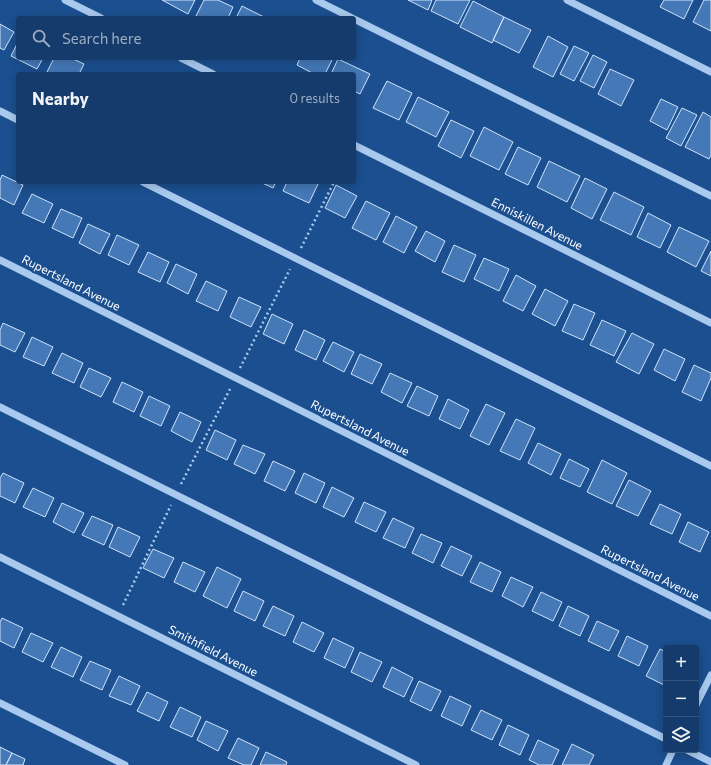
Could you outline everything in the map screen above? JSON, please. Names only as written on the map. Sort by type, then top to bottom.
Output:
[{"type":"street","points":[[65,0],[97,16]]},
{"type":"street","points":[[316,0],[349,16]]},
{"type":"street","points":[[567,0],[711,72]]},
{"type":"street","points":[[356,19],[711,196]]},
{"type":"street","points":[[185,60],[209,72]]},
{"type":"street","points":[[0,111],[16,119]]},
{"type":"street","name":"Enniskillen Avenue","points":[[356,146],[711,323]]},
{"type":"street","points":[[147,184],[711,466]]},
{"type":"street","name":"Rupertsland Avenue","points":[[0,260],[711,616]]},
{"type":"street","points":[[0,407],[663,738]]},
{"type":"street","name":"Smithfield Avenue","points":[[0,557],[416,765]]},
{"type":"street","points":[[699,699],[711,674]]},
{"type":"street","points":[[0,703],[125,765]]},
{"type":"street","points":[[666,765],[672,753]]},
{"type":"street","points":[[693,753],[711,762]]},
{"type":"path","points":[[118,616],[176,495],[333,184]]},
{"type":"building","points":[[162,0],[195,0],[188,14]]},
{"type":"building","points":[[204,0],[218,0],[233,7],[229,16],[196,16]]},
{"type":"building","points":[[408,0],[432,0],[428,10]]},
{"type":"building","points":[[436,0],[470,0],[458,24],[431,11]]},
{"type":"building","points":[[664,0],[693,0],[684,19],[660,7]]},
{"type":"building","points":[[704,0],[711,0],[711,31],[693,22]]},
{"type":"building","points":[[473,1],[504,17],[492,43],[460,27]]},
{"type":"building","points":[[242,6],[262,16],[237,16]]},
{"type":"building","points":[[504,17],[531,30],[519,53],[493,40]]},
{"type":"building","points":[[0,24],[14,32],[4,50],[0,48]]},
{"type":"building","points":[[548,36],[568,47],[553,77],[533,67]]},
{"type":"building","points":[[16,46],[16,58],[11,56]]},
{"type":"building","points":[[574,46],[589,53],[574,81],[560,74]]},
{"type":"building","points":[[593,55],[607,62],[594,88],[580,81]]},
{"type":"building","points":[[19,60],[42,60],[37,69]]},
{"type":"building","points":[[53,60],[75,60],[84,64],[80,72],[47,72]]},
{"type":"building","points":[[299,60],[332,60],[326,72],[310,72],[297,65]]},
{"type":"building","points":[[338,60],[340,60],[370,74],[360,94],[356,92],[356,72],[332,72]]},
{"type":"building","points":[[610,69],[634,80],[621,106],[598,94]]},
{"type":"building","points":[[387,81],[412,93],[399,120],[373,108]]},
{"type":"building","points":[[418,97],[449,112],[436,137],[406,122]]},
{"type":"building","points":[[661,99],[678,107],[667,130],[650,121]]},
{"type":"building","points":[[682,108],[697,115],[681,146],[666,138]]},
{"type":"building","points":[[703,112],[711,117],[711,155],[709,159],[685,147]]},
{"type":"building","points":[[451,120],[474,131],[461,158],[438,146]]},
{"type":"building","points":[[484,127],[513,142],[499,170],[470,156]]},
{"type":"building","points":[[518,147],[541,158],[528,185],[505,174]]},
{"type":"building","points":[[549,161],[580,176],[567,202],[537,187]]},
{"type":"building","points":[[2,175],[16,182],[16,184],[23,185],[14,205],[0,198],[0,180]]},
{"type":"building","points":[[585,178],[607,189],[592,219],[571,208]]},
{"type":"building","points":[[264,184],[275,184],[273,188]]},
{"type":"building","points":[[286,184],[318,184],[309,203],[283,191]]},
{"type":"building","points":[[336,185],[357,196],[345,218],[325,208]]},
{"type":"building","points":[[614,192],[644,207],[631,235],[600,220]]},
{"type":"building","points":[[32,194],[53,204],[44,223],[22,213]]},
{"type":"building","points":[[366,201],[390,213],[376,240],[352,228]]},
{"type":"building","points":[[61,209],[82,218],[73,238],[52,228]]},
{"type":"building","points":[[648,213],[671,225],[660,248],[637,237]]},
{"type":"building","points":[[396,216],[417,227],[404,253],[383,242]]},
{"type":"building","points":[[88,224],[110,234],[100,254],[79,243]]},
{"type":"building","points":[[679,227],[709,241],[696,267],[667,252]]},
{"type":"building","points":[[426,231],[445,241],[435,262],[415,251]]},
{"type":"building","points":[[117,235],[139,245],[129,265],[108,255]]},
{"type":"building","points":[[454,245],[476,255],[464,282],[442,272]]},
{"type":"building","points":[[711,251],[711,276],[701,271]]},
{"type":"building","points":[[148,252],[169,262],[160,282],[138,272]]},
{"type":"building","points":[[484,258],[509,269],[499,291],[474,279]]},
{"type":"building","points":[[176,264],[197,274],[188,294],[167,283]]},
{"type":"building","points":[[516,275],[536,286],[523,311],[503,301]]},
{"type":"building","points":[[206,281],[227,291],[218,311],[196,301]]},
{"type":"building","points":[[545,289],[568,301],[555,326],[532,314]]},
{"type":"building","points":[[239,297],[261,307],[251,327],[230,317]]},
{"type":"building","points":[[574,304],[595,313],[583,340],[562,331]]},
{"type":"building","points":[[272,314],[293,324],[284,344],[263,334]]},
{"type":"building","points":[[602,320],[626,331],[614,356],[590,345]]},
{"type":"building","points":[[3,323],[25,333],[15,352],[0,345],[0,330]]},
{"type":"building","points":[[304,330],[325,340],[316,360],[295,350]]},
{"type":"building","points":[[632,333],[654,344],[639,374],[616,362]]},
{"type":"building","points":[[32,337],[53,347],[44,366],[23,357]]},
{"type":"building","points":[[333,342],[354,352],[344,372],[323,361]]},
{"type":"building","points":[[664,349],[685,359],[675,381],[654,370]]},
{"type":"building","points":[[62,353],[83,363],[74,383],[52,373]]},
{"type":"building","points":[[360,354],[382,364],[372,384],[351,374]]},
{"type":"building","points":[[694,365],[711,373],[711,378],[701,401],[682,392]]},
{"type":"building","points":[[89,368],[111,378],[101,397],[80,387]]},
{"type":"building","points":[[390,373],[412,383],[402,403],[381,392]]},
{"type":"building","points":[[122,382],[143,392],[134,412],[113,402]]},
{"type":"building","points":[[417,386],[438,396],[429,416],[407,406]]},
{"type":"building","points":[[149,396],[170,406],[161,426],[140,416]]},
{"type":"building","points":[[448,399],[469,410],[460,429],[439,419]]},
{"type":"building","points":[[486,404],[505,413],[489,445],[470,436]]},
{"type":"building","points":[[180,412],[201,422],[192,442],[171,431]]},
{"type":"building","points":[[516,419],[535,428],[520,460],[500,451]]},
{"type":"building","points":[[215,430],[236,440],[227,460],[206,450]]},
{"type":"building","points":[[538,443],[561,454],[551,475],[528,463]]},
{"type":"building","points":[[243,445],[265,454],[255,474],[234,464]]},
{"type":"building","points":[[569,459],[589,469],[580,487],[560,478]]},
{"type":"building","points":[[602,460],[627,473],[612,504],[587,492]]},
{"type":"building","points":[[273,461],[295,471],[285,491],[264,481]]},
{"type":"building","points":[[3,473],[24,483],[15,503],[0,496],[0,478]]},
{"type":"building","points":[[304,473],[325,483],[316,503],[295,493]]},
{"type":"building","points":[[629,480],[651,491],[638,516],[616,506]]},
{"type":"building","points":[[332,487],[354,498],[344,517],[323,507]]},
{"type":"building","points":[[33,488],[54,498],[45,517],[23,507]]},
{"type":"building","points":[[364,502],[386,512],[376,532],[355,522]]},
{"type":"building","points":[[62,503],[84,513],[74,533],[53,522]]},
{"type":"building","points":[[660,504],[681,514],[672,534],[650,524]]},
{"type":"building","points":[[92,516],[113,525],[104,545],[82,535]]},
{"type":"building","points":[[393,518],[414,528],[405,548],[383,538]]},
{"type":"building","points":[[688,522],[709,532],[700,552],[679,542]]},
{"type":"building","points":[[118,527],[140,537],[130,557],[109,547]]},
{"type":"building","points":[[421,534],[442,543],[433,563],[412,553]]},
{"type":"building","points":[[451,546],[472,556],[462,576],[441,566]]},
{"type":"building","points":[[153,549],[174,558],[164,578],[143,568]]},
{"type":"building","points":[[183,562],[205,572],[195,592],[174,582]]},
{"type":"building","points":[[480,562],[501,572],[492,592],[470,582]]},
{"type":"building","points":[[217,567],[241,579],[227,608],[203,596]]},
{"type":"building","points":[[511,577],[533,587],[523,607],[502,596]]},
{"type":"building","points":[[243,591],[264,601],[255,621],[234,611]]},
{"type":"building","points":[[541,592],[562,602],[553,621],[532,611]]},
{"type":"building","points":[[273,606],[294,616],[285,636],[263,626]]},
{"type":"building","points":[[568,606],[589,616],[580,636],[559,626]]},
{"type":"building","points":[[2,618],[23,628],[14,648],[0,641],[0,622]]},
{"type":"building","points":[[597,621],[619,631],[609,651],[588,641]]},
{"type":"building","points":[[302,622],[324,633],[314,652],[293,642]]},
{"type":"building","points":[[31,633],[53,643],[43,662],[22,652]]},
{"type":"building","points":[[627,636],[648,646],[639,666],[618,656]]},
{"type":"building","points":[[333,638],[354,648],[345,668],[324,658]]},
{"type":"building","points":[[61,647],[82,657],[73,677],[51,667]]},
{"type":"building","points":[[660,649],[663,650],[663,684],[646,676]]},
{"type":"building","points":[[360,652],[382,662],[372,682],[351,672]]},
{"type":"building","points":[[90,661],[111,670],[102,690],[80,680]]},
{"type":"building","points":[[392,667],[413,678],[404,697],[383,687]]},
{"type":"building","points":[[119,676],[140,686],[131,705],[109,696]]},
{"type":"building","points":[[419,681],[441,691],[431,711],[410,701]]},
{"type":"building","points":[[147,692],[168,702],[159,721],[137,711]]},
{"type":"building","points":[[450,696],[471,706],[462,726],[441,716]]},
{"type":"building","points":[[180,707],[201,717],[192,737],[170,727]]},
{"type":"building","points":[[481,710],[502,720],[492,740],[471,730]]},
{"type":"building","points":[[206,721],[228,731],[218,751],[197,740]]},
{"type":"building","points":[[508,725],[529,735],[520,755],[499,745]]},
{"type":"building","points":[[238,738],[259,748],[251,765],[244,765],[228,758]]},
{"type":"building","points":[[538,740],[559,750],[552,765],[539,765],[529,760]]},
{"type":"building","points":[[572,744],[594,755],[589,765],[562,765]]},
{"type":"building","points":[[0,747],[12,753],[6,765],[0,765]]},
{"type":"building","points":[[266,752],[287,762],[286,765],[260,765]]},
{"type":"building","points":[[12,753],[25,759],[23,765],[6,765]]}]
